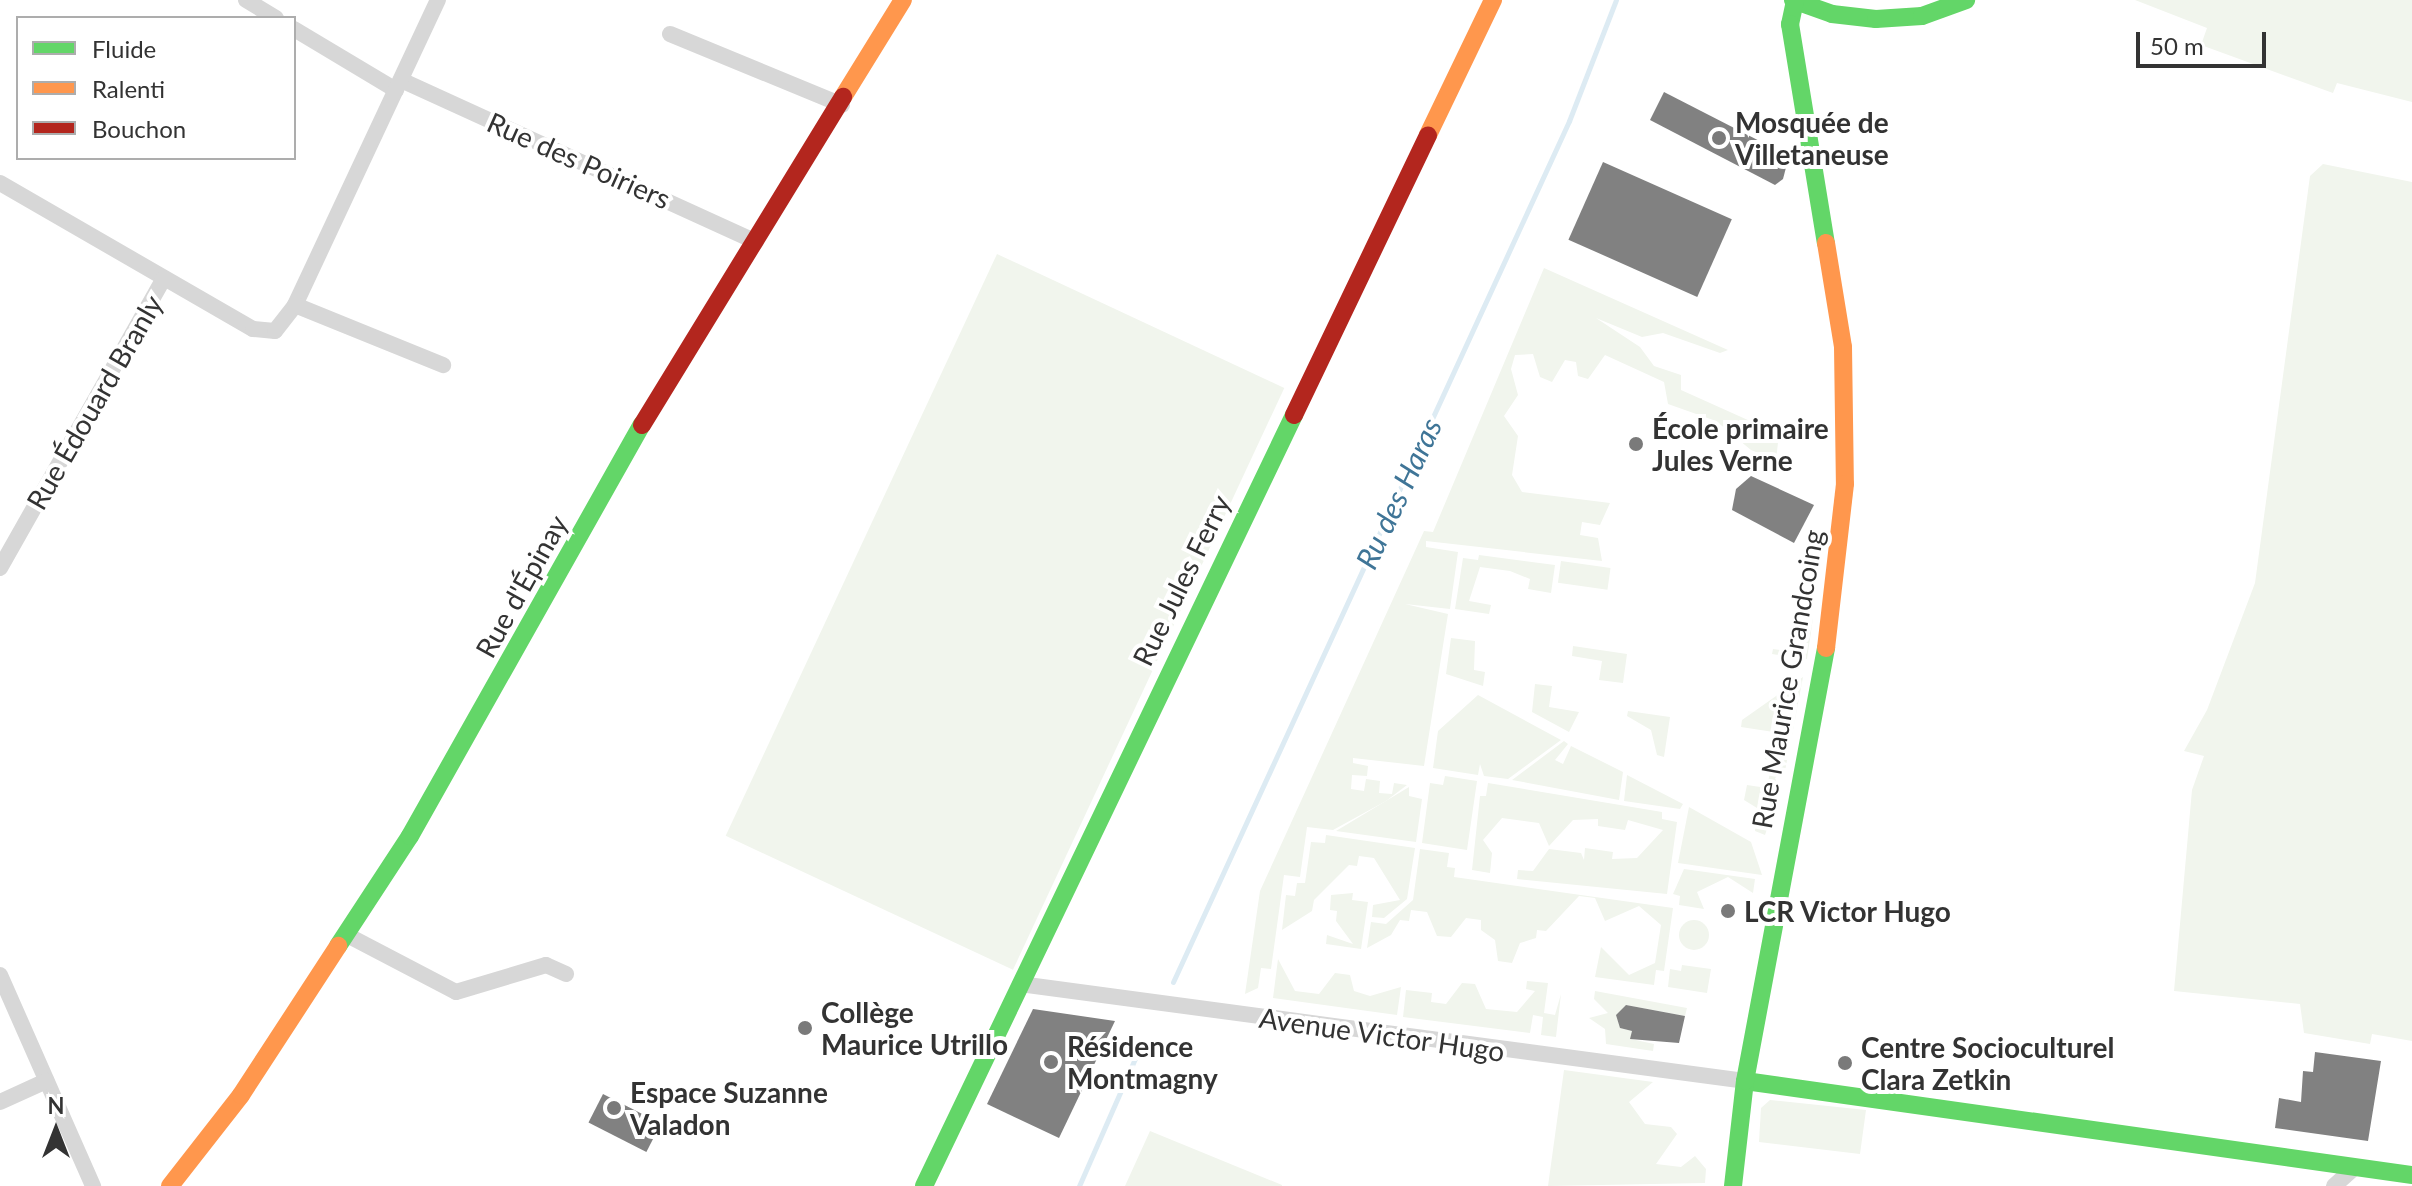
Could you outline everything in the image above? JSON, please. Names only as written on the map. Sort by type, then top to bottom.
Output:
[{"type":"street","points":[[246,0],[273,16]]},
{"type":"street","points":[[0,183],[264,334],[275,331],[295,305],[438,0]]},
{"type":"street","name":"Rue d'Épinay","points":[[173,1185],[241,1095],[347,935],[756,242],[903,0]]},
{"type":"street","name":"Rue Jules Ferry","points":[[924,1186],[1493,0]]},
{"type":"street","points":[[1794,0],[1845,16],[1922,16],[1966,0]]},
{"type":"street","name":"Rue Maurice Grandcoing","points":[[1733,1186],[1745,1081],[1834,606],[1845,484],[1843,347],[1790,24],[1794,0]]},
{"type":"street","name":"Rue des Poiriers","points":[[296,30],[399,85],[756,242]]},
{"type":"street","points":[[670,34],[842,105]]},
{"type":"street","name":"Rue Édouard Branly","points":[[0,568],[164,278]]},
{"type":"street","points":[[295,305],[443,365]]},
{"type":"street","points":[[347,935],[456,992],[546,965],[566,974]]},
{"type":"street","points":[[0,975],[93,1186]]},
{"type":"street","name":"Avenue Victor Hugo","points":[[1020,984],[1745,1081]]},
{"type":"street","points":[[0,1102],[46,1081]]},
{"type":"street","points":[[1745,1081],[2412,1175]]},
{"type":"street","points":[[2334,1186],[2354,1168]]},
{"type":"shaded area","points":[[2135,0],[2412,0],[2412,102],[2337,83],[2333,93],[2201,45],[2207,28]]},
{"type":"shaded area","points":[[2323,164],[2412,182],[2412,1041],[2372,1034],[2370,1044],[2304,1033],[2300,1004],[2174,991],[2192,790],[2204,756],[2184,751],[2207,710],[2255,583],[2310,176]]},
{"type":"shaded area","points":[[997,254],[1284,388],[1013,970],[726,836]]},
{"type":"shaded area","points":[[1544,268],[1728,350],[1720,353],[1663,333],[1642,337],[1596,318],[1640,347],[1654,366],[1681,375],[1681,390],[1779,434],[1776,460],[1751,450],[1716,421],[1668,404],[1664,382],[1605,355],[1588,379],[1578,376],[1576,362],[1565,360],[1552,382],[1540,377],[1533,354],[1515,355],[1511,369],[1518,395],[1504,416],[1518,436],[1512,475],[1522,492],[1610,503],[1600,525],[1582,522],[1580,535],[1598,538],[1602,561],[1426,541],[1426,547],[1458,552],[1450,609],[1405,604],[1448,614],[1424,766],[1353,758],[1353,763],[1368,766],[1367,776],[1352,775],[1351,789],[1364,791],[1366,779],[1380,781],[1379,793],[1392,794],[1394,783],[1407,785],[1386,801],[1333,830],[1307,827],[1300,877],[1284,875],[1271,969],[1261,968],[1258,988],[1245,994],[1260,891],[1424,531],[1433,532]]},
{"type":"shaded area","points":[[1479,555],[1555,565],[1551,593],[1528,589],[1530,579],[1510,571],[1480,567],[1469,601],[1491,605],[1489,614],[1455,609],[1463,558],[1478,560]]},
{"type":"shaded area","points":[[1561,561],[1611,568],[1607,590],[1558,583]]},
{"type":"shaded area","points":[[1799,616],[1813,618],[1807,659],[1772,654],[1773,649],[1794,652]]},
{"type":"shaded area","points":[[1451,638],[1475,641],[1474,670],[1485,672],[1483,686],[1446,674]]},
{"type":"shaded area","points":[[1573,646],[1627,654],[1623,683],[1599,680],[1602,661],[1572,656]]},
{"type":"shaded area","points":[[1803,677],[1792,735],[1741,727],[1742,720]]},
{"type":"shaded area","points":[[1535,684],[1552,686],[1549,707],[1579,712],[1569,732],[1532,712]]},
{"type":"shaded area","points":[[1478,695],[1561,740],[1508,779],[1484,776],[1480,764],[1478,775],[1433,768],[1438,731]]},
{"type":"shaded area","points":[[1628,711],[1670,717],[1664,757],[1657,755],[1651,730],[1627,716]]},
{"type":"shaded area","points":[[1564,741],[1568,744],[1555,760],[1563,764],[1571,746],[1623,772],[1619,800],[1512,780]]},
{"type":"shaded area","points":[[1766,751],[1788,755],[1785,771],[1775,778],[1780,790],[1765,835],[1755,831],[1757,808],[1744,800],[1747,785],[1767,788],[1772,761],[1765,759]]},
{"type":"shaded area","points":[[1627,775],[1683,804],[1680,809],[1624,801]]},
{"type":"shaded area","points":[[1445,776],[1477,781],[1467,850],[1422,843],[1430,783],[1443,785]]},
{"type":"shaded area","points":[[1488,783],[1662,812],[1662,819],[1677,822],[1667,894],[1517,879],[1518,870],[1533,871],[1549,849],[1581,853],[1584,860],[1585,848],[1613,852],[1612,859],[1637,858],[1663,830],[1628,820],[1625,830],[1598,826],[1598,819],[1573,820],[1549,846],[1539,823],[1502,818],[1483,840],[1492,853],[1490,873],[1472,870],[1480,796],[1486,796]]},
{"type":"shaded area","points":[[1409,787],[1409,796],[1422,799],[1416,842],[1336,831]]},
{"type":"shaded area","points":[[1689,807],[1751,842],[1762,875],[1678,863]]},
{"type":"shaded area","points":[[1326,835],[1415,848],[1407,899],[1384,918],[1372,917],[1373,905],[1400,900],[1374,858],[1359,856],[1357,866],[1349,865],[1314,900],[1312,911],[1282,930],[1286,895],[1295,896],[1297,883],[1305,883],[1311,842],[1325,843]]},
{"type":"shaded area","points":[[1420,849],[1449,853],[1447,867],[1455,868],[1454,877],[1673,908],[1664,971],[1656,970],[1654,985],[1595,977],[1601,947],[1629,975],[1655,963],[1661,925],[1639,906],[1605,921],[1595,898],[1579,896],[1546,931],[1537,930],[1536,938],[1520,943],[1512,963],[1498,961],[1495,940],[1481,930],[1481,920],[1466,918],[1451,937],[1437,936],[1427,912],[1411,910],[1409,921],[1400,920],[1391,935],[1367,948],[1371,922],[1386,924],[1413,900]]},
{"type":"shaded area","points":[[1684,869],[1755,879],[1753,893],[1728,877],[1697,892],[1704,909],[1679,905],[1680,896],[1673,894]]},
{"type":"shaded area","points":[[1353,893],[1352,900],[1368,902],[1361,949],[1326,944],[1327,935],[1353,944],[1336,921],[1337,911],[1330,910],[1331,895]]},
{"type":"shaded area","points":[[1694,920],[1705,924],[1709,935],[1705,946],[1694,950],[1683,946],[1679,935],[1683,924]]},
{"type":"shaded area","points":[[1278,959],[1295,991],[1319,994],[1335,973],[1350,975],[1354,991],[1370,996],[1401,987],[1397,1015],[1273,998]]},
{"type":"shaded area","points":[[1682,965],[1711,969],[1707,993],[1668,987],[1670,969],[1681,971]]},
{"type":"shaded area","points":[[1527,981],[1548,983],[1544,1013],[1555,1015],[1561,994],[1556,1037],[1541,1035],[1543,1017],[1533,1015],[1530,1033],[1403,1017],[1406,990],[1432,993],[1431,1002],[1446,1004],[1462,983],[1475,984],[1486,1009],[1517,1012],[1535,991],[1526,989]]},
{"type":"shaded area","points":[[1595,991],[1687,1008],[1685,1016],[1626,1005],[1620,1028],[1632,1031],[1631,1039],[1654,1044],[1653,1051],[1606,1044],[1605,1029],[1589,1018],[1608,1013],[1594,999]]},
{"type":"shaded area","points":[[1564,1070],[1653,1082],[1629,1102],[1645,1124],[1671,1127],[1677,1134],[1656,1164],[1681,1167],[1695,1156],[1706,1169],[1705,1183],[1548,1186]]},
{"type":"shaded area","points":[[1770,1100],[1866,1110],[1860,1154],[1759,1142],[1761,1108]]},
{"type":"shaded area","points":[[1150,1131],[1282,1185],[1282,1186],[1125,1186]]},
{"type":"building","name":"Mosquée de Villetaneuse","points":[[1664,92],[1789,156],[1783,179],[1775,185],[1650,120]]},
{"type":"building","points":[[1603,162],[1732,219],[1697,297],[1568,240]]},
{"type":"building","points":[[1751,476],[1814,505],[1794,543],[1732,510],[1736,489]]},
{"type":"building","points":[[1626,1005],[1685,1016],[1679,1043],[1630,1039],[1632,1031],[1620,1028],[1616,1015]]},
{"type":"building","name":"Résidence Montmagny","points":[[1033,1009],[1115,1021],[1059,1138],[987,1104]]},
{"type":"building","points":[[2315,1052],[2381,1061],[2368,1141],[2275,1128],[2279,1098],[2301,1102],[2303,1071],[2313,1072]]},
{"type":"building","name":"Espace Suzanne Valadon","points":[[603,1094],[661,1124],[646,1152],[588,1123]]},
{"type":"waterway","name":"Ru des Haras","points":[[1173,982],[1569,121],[1616,0]]},
{"type":"waterway","name":"Ru des Haras","points":[[1079,1186],[1136,1056]]},
{"type":"traffic: fast","points":[[1793,0],[1832,14],[1876,19],[1922,16],[1966,0]]},
{"type":"traffic: fast","points":[[1795,1],[1790,24],[1826,243]]},
{"type":"traffic: fast","points":[[924,1186],[1294,415]]},
{"type":"traffic: fast","points":[[338,946],[410,836],[642,425]]},
{"type":"traffic: fast","points":[[1733,1186],[1745,1081],[1826,648]]},
{"type":"traffic: fast","points":[[1745,1081],[2412,1175]]},
{"type":"traffic: slow","points":[[843,97],[903,0]]},
{"type":"traffic: slow","points":[[1428,135],[1493,0]]},
{"type":"traffic: slow","points":[[1826,243],[1843,347],[1845,484],[1826,648]]},
{"type":"traffic: slow","points":[[170,1186],[241,1095],[338,946]]},
{"type":"traffic: jam","points":[[642,425],[843,97]]},
{"type":"traffic: jam","points":[[1294,415],[1428,135]]},
{"type":"place","name":"Mosquée de Villetaneuse","points":[[1719,138]]},
{"type":"place","name":"École primaire Jules Verne","points":[[1636,444]]},
{"type":"place","name":"LCR Victor Hugo","points":[[1728,911]]},
{"type":"place","name":"Collège Maurice Utrillo","points":[[805,1028]]},
{"type":"place","name":"Résidence Montmagny","points":[[1051,1062]]},
{"type":"place","name":"Centre Socioculturel Clara Zetkin","points":[[1845,1063]]},
{"type":"place","name":"Espace Suzanne Valadon","points":[[614,1108]]}]
